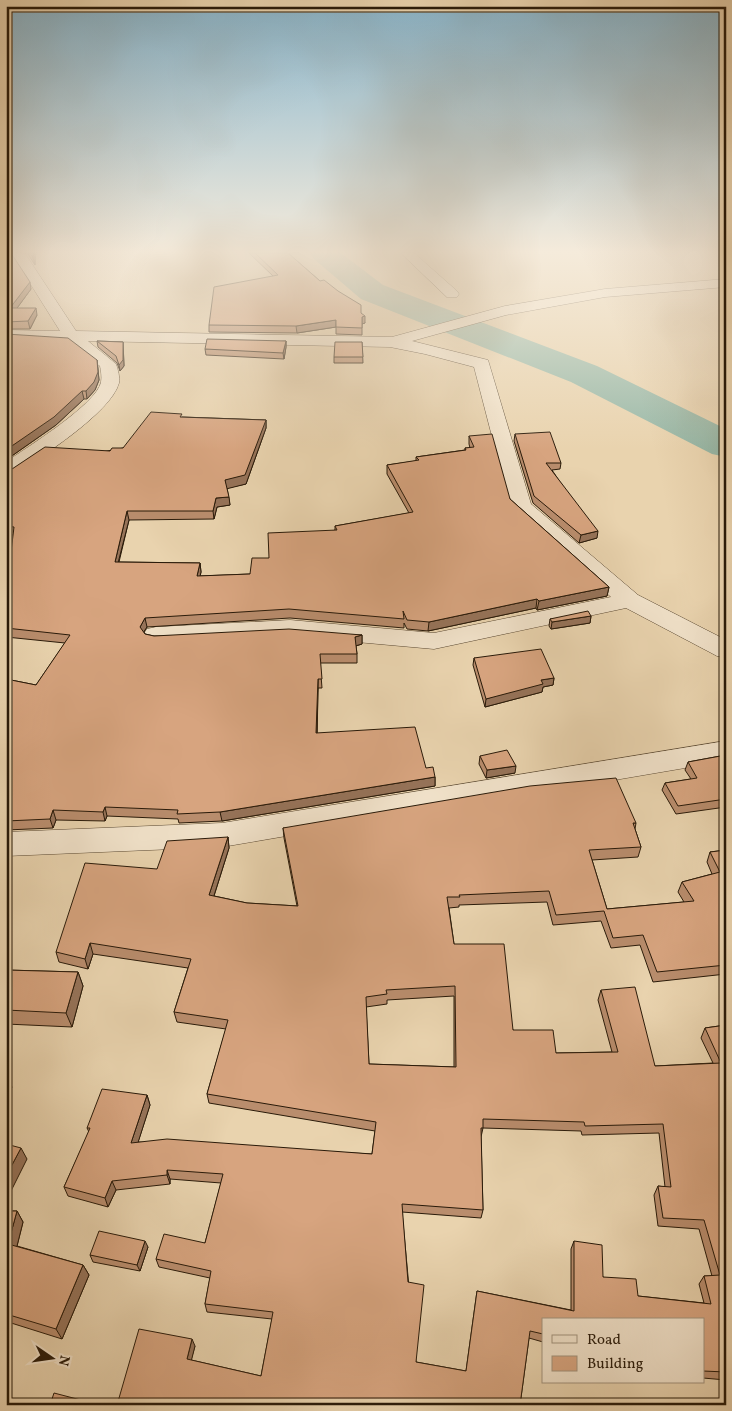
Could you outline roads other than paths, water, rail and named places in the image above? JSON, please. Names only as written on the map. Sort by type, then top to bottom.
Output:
[{"type":"street","points":[[6,472],[72,424],[99,400],[110,384],[108,364],[71,336],[60,319]]},
{"type":"street","points":[[396,340],[476,319]]},
{"type":"street","points":[[6,335],[396,340],[482,364],[521,506],[629,600],[726,650]]},
{"type":"street","points":[[156,635],[290,628],[434,641],[629,600]]},
{"type":"street","points":[[6,844],[222,836],[726,751]]},
{"type":"waterway","points":[[441,319],[584,374],[726,445]]}]
